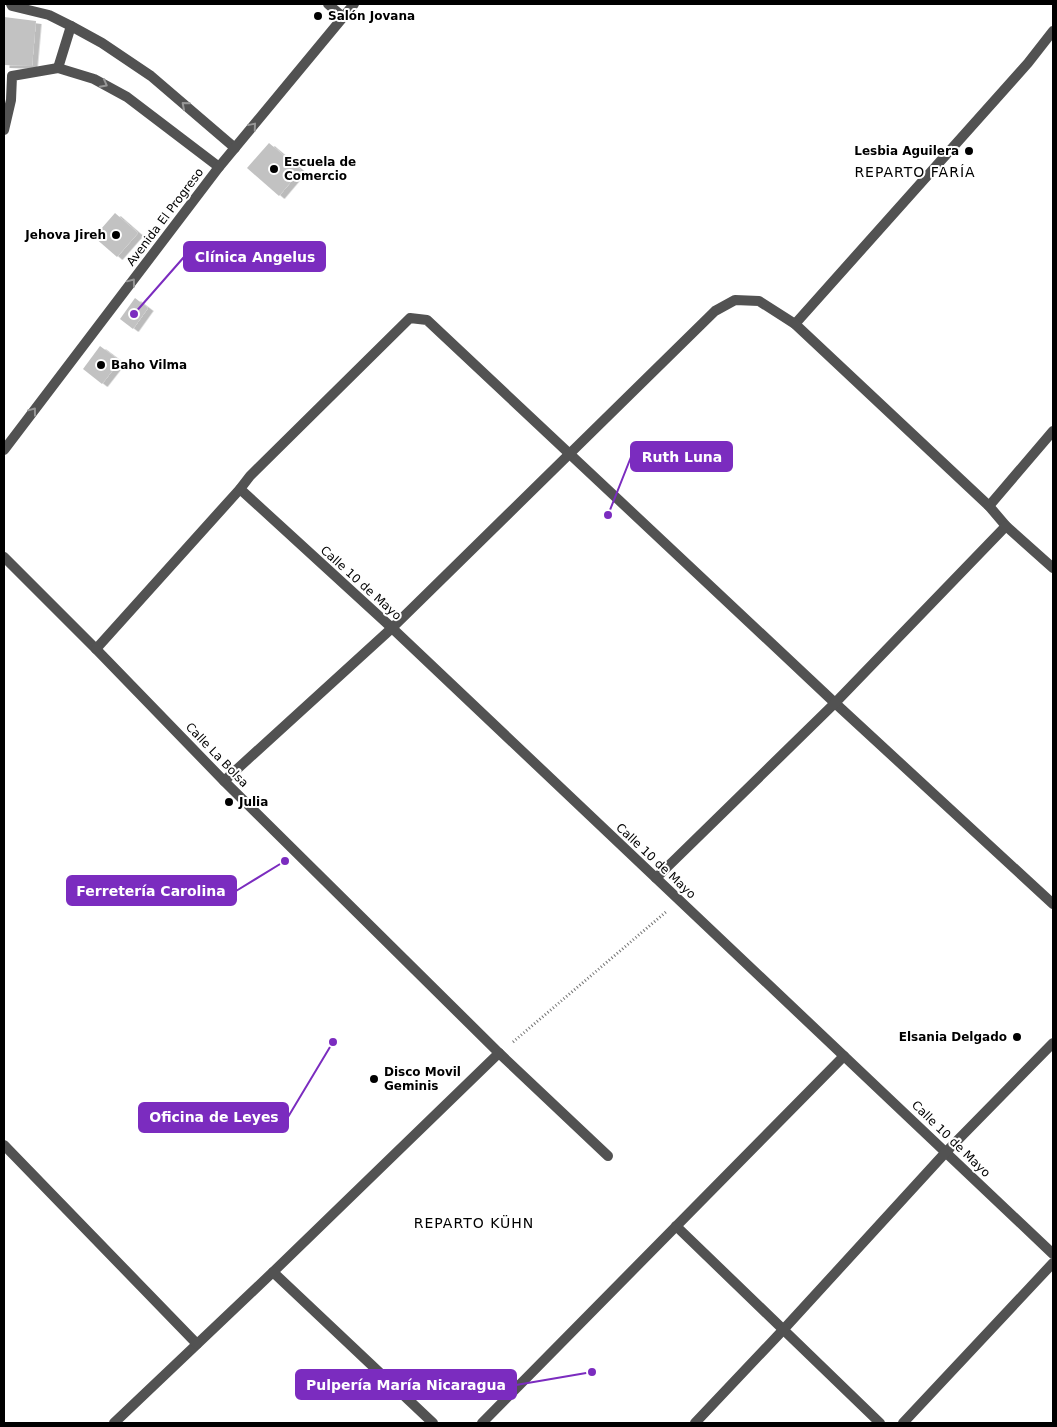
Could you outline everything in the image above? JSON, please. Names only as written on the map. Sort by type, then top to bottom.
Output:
[{"type":"street","points":[[11,4],[12,6],[48,15],[102,43],[151,76],[234,148]]},
{"type":"street","points":[[328,4],[343,17]]},
{"type":"street","name":"Avenida El Progreso","points":[[4,450],[219,167],[354,4]]},
{"type":"street","points":[[58,68],[71,26]]},
{"type":"street","points":[[796,324],[1028,63],[1053,32]]},
{"type":"street","points":[[4,130],[11,100],[12,76],[58,68],[94,79],[127,97],[219,167]]},
{"type":"street","points":[[224,781],[392,628],[715,311],[735,300],[759,301],[796,324],[990,506],[1006,526],[1053,568]]},
{"type":"street","points":[[96,649],[250,476],[410,318],[427,320],[568,454],[1053,904]]},
{"type":"street","points":[[990,506],[1053,431]]},
{"type":"street","name":"Calle 10 de Mayo","points":[[240,489],[392,628],[1053,1254]]},
{"type":"street","points":[[656,878],[835,703],[1006,526]]},
{"type":"street","name":"Calle La Bolsa","points":[[4,557],[224,781],[499,1053],[608,1156]]},
{"type":"street","points":[[695,1423],[784,1330],[946,1152],[1053,1043]]},
{"type":"street","points":[[114,1423],[274,1272],[499,1053]]},
{"type":"street","points":[[482,1423],[844,1056]]},
{"type":"street","points":[[4,1145],[197,1344]]},
{"type":"street","points":[[676,1226],[880,1423]]},
{"type":"street","points":[[903,1423],[1053,1263]]},
{"type":"street","points":[[274,1272],[433,1423]]},
{"type":"path","points":[[499,1053],[680,900]]},
{"type":"building","points":[[4,17],[36,21],[32,66],[4,65]]},
{"type":"building","name":"Escuela de Comercio","points":[[269,143],[301,170],[279,196],[247,168]]},
{"type":"building","name":"Jehova Jireh","points":[[115,213],[138,233],[117,257],[94,237]]},
{"type":"building","points":[[135,298],[148,308],[133,329],[120,319]]},
{"type":"building","name":"Baho Vilma","points":[[100,346],[120,361],[102,384],[83,369]]},
{"type":"place","name":"Salón Jovana","points":[[318,16]]},
{"type":"place","name":"Lesbia Aguilera","points":[[969,151]]},
{"type":"place","name":"Escuela de Comercio","points":[[274,169]]},
{"type":"place","name":"Jehova Jireh","points":[[116,235]]},
{"type":"place","name":"Clínica Angelus","points":[[134,314]]},
{"type":"place","name":"Baho Vilma","points":[[101,365]]},
{"type":"place","name":"Ruth Luna","points":[[608,515]]},
{"type":"place","name":"Julia","points":[[229,802]]},
{"type":"place","name":"Ferretería Carolina","points":[[285,861]]},
{"type":"place","name":"Elsania Delgado","points":[[1017,1037]]},
{"type":"place","name":"Oficina de Leyes","points":[[333,1042]]},
{"type":"place","name":"Disco Movil Geminis","points":[[374,1079]]},
{"type":"place","name":"Pulpería María Nicaragua","points":[[592,1372]]},
{"type":"district","name":"REPARTO FARÍA","points":[[915,172]]},
{"type":"district","name":"REPARTO KÜHN","points":[[474,1223]]}]
